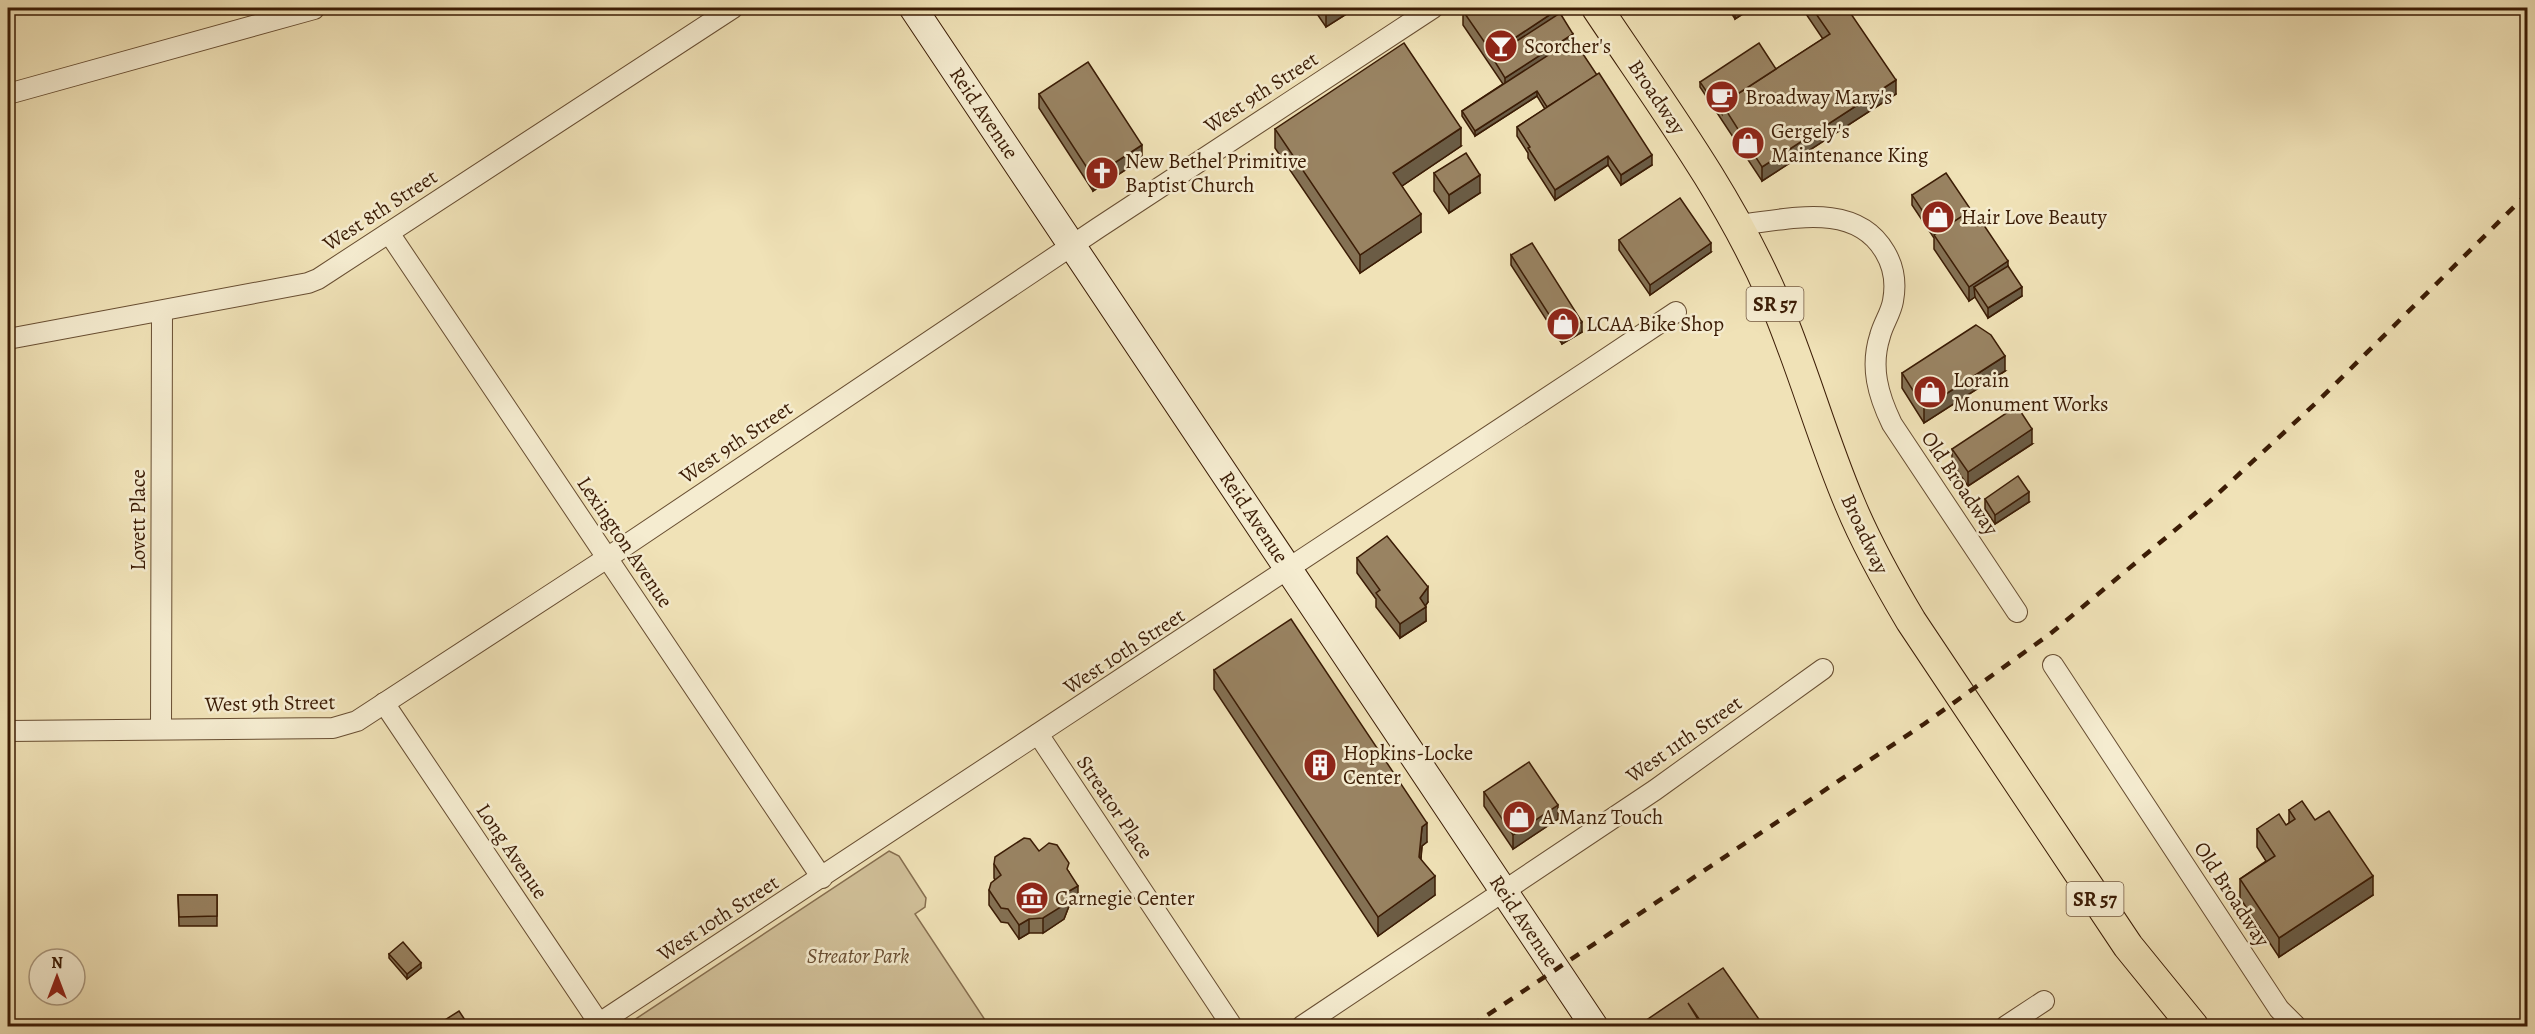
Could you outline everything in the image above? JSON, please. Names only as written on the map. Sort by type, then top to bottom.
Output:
[{"type":"main road","name":"Broadway","points":[[1597,8],[1693,152],[1737,225],[1772,297],[1850,505],[1892,588],[1929,650],[2108,918],[2193,1026]]},
{"type":"street","name":"West 8th Street","points":[[8,339],[309,283],[733,8]]},
{"type":"street","name":"Reid Avenue","points":[[914,8],[1594,1026]]},
{"type":"street","name":"West 9th Street","points":[[8,731],[333,728],[357,721],[607,558],[1071,246],[1433,8]]},
{"type":"street","points":[[8,94],[314,9]]},
{"type":"street","name":"Old Broadway","points":[[1737,225],[1834,217],[1852,222],[1868,231],[1880,244],[1889,260],[1894,277],[1893,302],[1880,335],[1876,353],[1875,371],[1880,398],[1892,424],[2017,612]]},
{"type":"street","name":"Lexington Avenue","points":[[389,233],[822,878]]},
{"type":"street","name":"Lovett Place","points":[[161,729],[162,311]]},
{"type":"street","name":"West 10th Street","points":[[598,1026],[1290,570],[1676,312]]},
{"type":"street","name":"Old Broadway","points":[[2053,664],[2279,1009],[2296,1026]]},
{"type":"street","name":"West 11th Street","points":[[1302,1026],[1655,790],[1823,669]]},
{"type":"street","name":"Long Avenue","points":[[384,703],[598,1026]]},
{"type":"street","name":"Streator Place","points":[[1038,734],[1232,1026]]},
{"type":"street","points":[[2006,1026],[2044,1001]]},
{"type":"green space","name":"Streator Park","points":[[889,851],[899,856],[926,898],[925,907],[915,914],[989,1026],[625,1026]]},
{"type":"building","points":[[1322,8],[1334,8],[1326,13]]},
{"type":"building","name":"Scorcher's","points":[[1468,8],[1560,8],[1492,53],[1463,11]]},
{"type":"building","points":[[1812,8],[1847,8],[1896,80],[1762,167],[1722,104],[1830,34]]},
{"type":"building","points":[[1560,13],[1573,34],[1505,78],[1492,57]]},
{"type":"building","points":[[1573,39],[1597,75],[1547,107],[1537,91],[1475,131],[1462,111]]},
{"type":"building","points":[[1404,43],[1461,128],[1393,173],[1421,214],[1360,255],[1275,129]]},
{"type":"building","points":[[1759,43],[1776,69],[1722,104],[1722,114],[1700,82]]},
{"type":"building","points":[[1088,62],[1142,145],[1093,177],[1039,94]]},
{"type":"building","points":[[1599,73],[1652,155],[1621,175],[1608,156],[1555,190],[1517,127]]},
{"type":"building","points":[[1466,153],[1480,175],[1449,195],[1434,173]]},
{"type":"building","points":[[1946,173],[1971,210],[1937,233],[1912,195]]},
{"type":"building","points":[[1680,198],[1711,243],[1650,285],[1619,240]]},
{"type":"building","points":[[1973,209],[2008,261],[1969,287],[1934,235]]},
{"type":"building","points":[[1532,243],[1582,322],[1562,335],[1511,255]]},
{"type":"building","points":[[2008,266],[2022,287],[1988,308],[1974,287]]},
{"type":"building","points":[[1976,325],[1991,335],[2005,356],[1924,408],[1902,373]]},
{"type":"building","points":[[2017,406],[2032,429],[1968,472],[1952,449]]},
{"type":"building","points":[[2018,476],[2029,492],[1995,515],[1985,499]]},
{"type":"building","points":[[1387,536],[1428,587],[1420,598],[1426,607],[1400,624],[1376,593],[1380,590],[1357,558]]},
{"type":"building","name":"Hopkins-Locke Center","points":[[1291,619],[1427,823],[1422,827],[1419,857],[1435,876],[1378,917],[1214,670]]},
{"type":"building","points":[[1529,762],[1558,805],[1513,835],[1484,792]]},
{"type":"building","points":[[2302,801],[2315,820],[2329,811],[2373,876],[2279,938],[2240,879],[2275,856],[2257,829],[2279,814],[2286,825],[2295,819],[2289,810]]},
{"type":"building","points":[[1024,838],[1030,839],[1039,851],[1049,843],[1057,845],[1069,863],[1067,869],[1078,886],[1069,891],[1064,905],[1043,918],[1029,919],[1019,925],[1008,909],[1001,908],[989,890],[991,883],[1001,875],[994,864],[995,857]]},
{"type":"building","points":[[178,895],[217,895],[217,916],[179,917]]},
{"type":"building","points":[[403,942],[421,963],[407,974],[389,954]]},
{"type":"building","points":[[1723,968],[1763,1025],[1704,1026],[1688,1003],[1702,1026],[1644,1026],[1642,1023]]},
{"type":"building","points":[[459,1011],[469,1026],[437,1025]]},
{"type":"railway","points":[[1471,1026],[1924,724],[2050,634],[2210,501],[2318,401],[2528,193]]},
{"type":"place","name":"Scorcher's","points":[[1501,46]]},
{"type":"place","name":"Broadway Mary's","points":[[1722,97]]},
{"type":"place","name":"Gergely's Maintenance King","points":[[1748,143]]},
{"type":"place","name":"New Bethel Primitive Baptist Church","points":[[1102,173]]},
{"type":"place","name":"Hair Love Beauty","points":[[1938,217]]},
{"type":"place","name":"LCAA Bike Shop","points":[[1563,324]]},
{"type":"place","name":"Lorain Monument Works","points":[[1930,392]]},
{"type":"place","name":"Hopkins-Locke Center","points":[[1320,765]]},
{"type":"place","name":"A Manz Touch","points":[[1519,817]]},
{"type":"place","name":"Carnegie Center","points":[[1032,898]]}]
